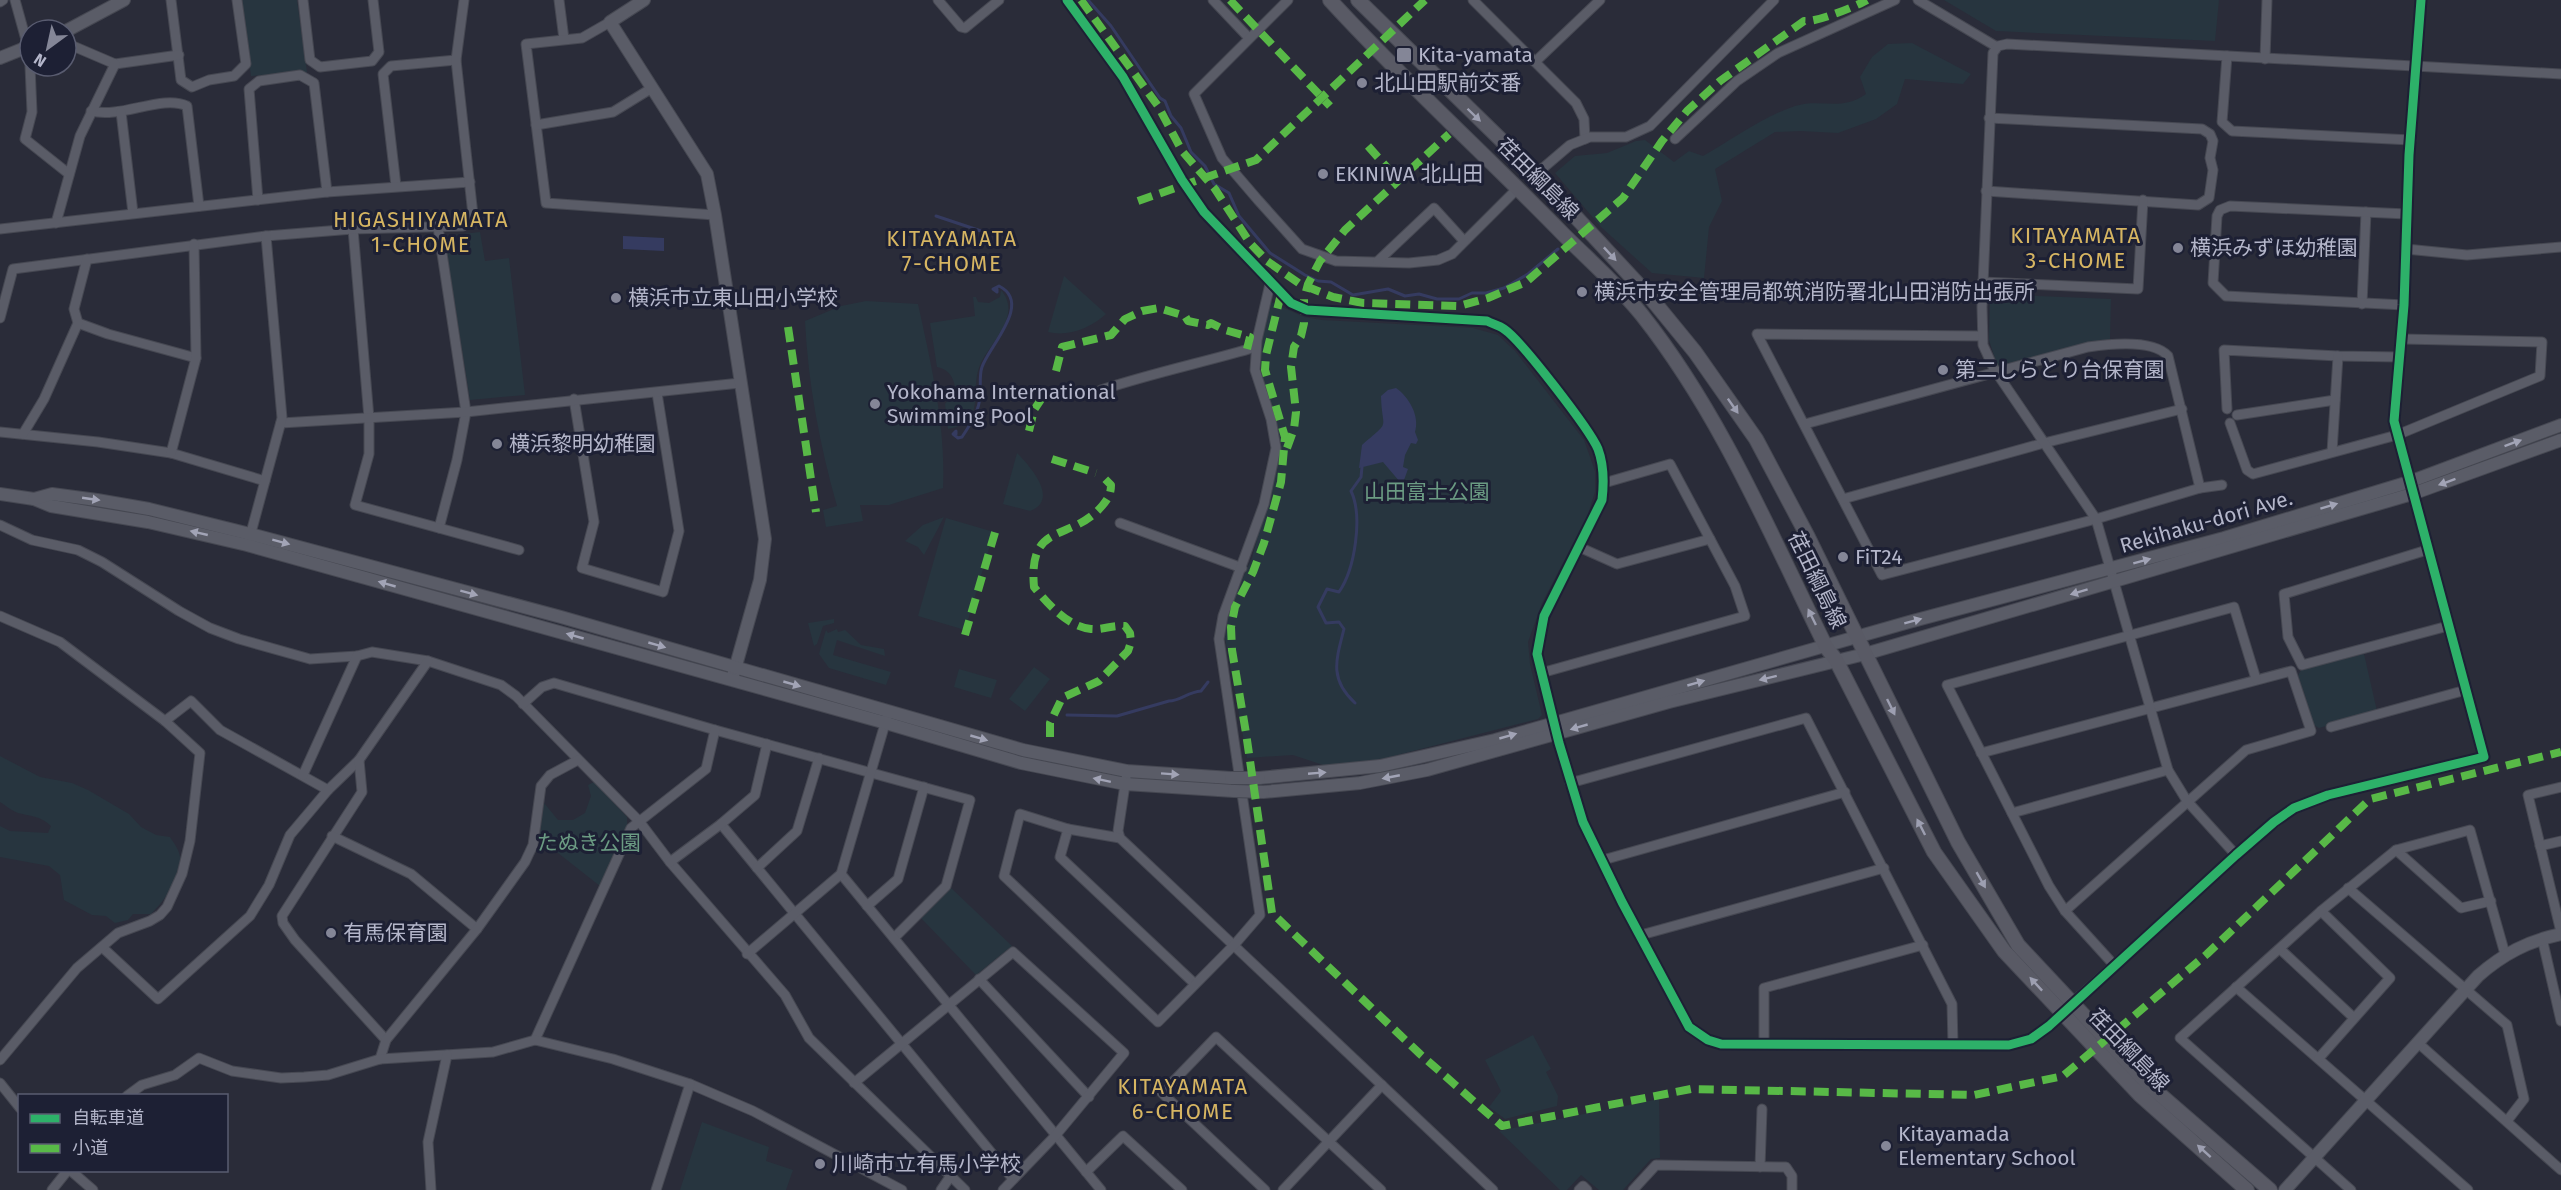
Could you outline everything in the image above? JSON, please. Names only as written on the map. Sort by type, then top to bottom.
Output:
[{"type":"main road","name":"荏田綱島線","points":[[1330,0],[1362,35],[1518,188],[1641,314],[1691,384],[1734,455],[1826,647],[1836,660],[1934,852],[2004,951],[2140,1095],[2247,1190]]},
{"type":"main road","name":"荏田綱島線","points":[[1358,0],[1536,174],[1650,297],[1695,352],[1756,439],[1808,537],[1958,842],[2018,945],[2149,1085],[2270,1190]]},
{"type":"street","points":[[15,0],[20,18]]},
{"type":"street","points":[[171,0],[181,80],[192,87],[209,80],[234,76],[246,64],[237,0]]},
{"type":"street","points":[[303,0],[310,60],[320,67],[372,61],[379,52],[373,0]]},
{"type":"street","points":[[0,318],[13,269],[266,236],[353,229],[463,226],[473,215],[456,60],[464,0]]},
{"type":"street","points":[[560,0],[564,39]]},
{"type":"street","points":[[644,0],[582,38],[526,44],[546,203],[715,216]]},
{"type":"street","points":[[938,0],[961,27],[965,28],[999,0]]},
{"type":"street","points":[[1067,0],[1124,77],[1182,180],[1204,212],[1270,284],[1291,303],[1307,310],[1487,321],[1504,328],[1593,437],[1599,452],[1604,483],[1596,514],[1544,616],[1537,654],[1570,783],[1583,822],[1622,902],[1689,1027],[1708,1040],[1720,1044],[1953,1045],[2009,1045],[2031,1039],[2049,1026],[2236,855],[2294,808],[2328,795],[2484,757],[2394,421],[2402,339],[2410,140],[2421,0]]},
{"type":"street","points":[[1214,0],[1249,38]]},
{"type":"street","points":[[1288,0],[1194,94],[1222,158],[1302,249],[1336,261],[1431,262],[1452,254],[1518,188]]},
{"type":"street","points":[[1473,0],[1576,103],[1584,119],[1586,139]]},
{"type":"street","points":[[1535,62],[1600,0]]},
{"type":"street","points":[[1536,174],[1570,145],[1586,139],[1626,137],[1650,126],[1774,0]]},
{"type":"street","points":[[1675,139],[1737,81],[1778,52],[1895,0]]},
{"type":"street","points":[[1918,0],[1997,47]]},
{"type":"street","points":[[2265,59],[2267,0]]},
{"type":"street","points":[[78,24],[118,2]]},
{"type":"street","points":[[610,22],[707,174],[715,216],[765,539],[760,580],[734,674]]},
{"type":"street","points":[[2236,855],[2187,801],[2168,770],[2096,519],[1996,372],[1983,345],[1982,282],[1993,52],[1997,47],[2007,44],[2561,74]]},
{"type":"street","points":[[78,48],[115,64],[178,55]]},
{"type":"street","points":[[0,58],[18,51]]},
{"type":"street","points":[[2227,56],[2222,122],[2232,131],[2410,140]]},
{"type":"street","points":[[396,186],[382,74],[391,66],[456,60]]},
{"type":"street","points":[[56,223],[80,136],[115,64]]},
{"type":"street","points":[[258,200],[249,89],[259,81],[300,75],[314,82],[327,192]]},
{"type":"street","points":[[31,78],[32,111],[25,139],[69,174]]},
{"type":"street","points":[[536,125],[613,112],[652,88]]},
{"type":"street","points":[[91,111],[101,114],[121,112],[177,101],[187,106],[199,206]]},
{"type":"street","points":[[121,112],[133,213]]},
{"type":"street","points":[[1986,191],[2198,205],[2209,198],[2213,170],[2210,158],[2213,141],[2210,134],[2202,129],[1989,118]]},
{"type":"street","points":[[0,229],[327,192],[470,182]]},
{"type":"street","points":[[1982,282],[2138,289],[2143,200]]},
{"type":"street","points":[[2404,306],[2226,296],[2213,284],[2217,216],[2220,210],[2230,206],[2407,214]]},
{"type":"street","points":[[1378,261],[1434,208],[1464,241]]},
{"type":"street","points":[[2362,304],[2366,212]]},
{"type":"street","points":[[438,227],[466,412],[457,460],[438,528]]},
{"type":"street","points":[[353,229],[369,418],[369,454],[355,505],[519,550]]},
{"type":"street","points":[[249,539],[280,423],[266,236]]},
{"type":"street","points":[[171,453],[196,358],[194,244]]},
{"type":"street","points":[[2406,249],[2467,255],[2561,247]]},
{"type":"street","points":[[23,434],[44,399],[78,323],[74,309],[87,259]]},
{"type":"street","points":[[1120,838],[1068,829],[1020,814],[1004,876],[1158,1022],[1260,915],[1219,639],[1223,616],[1264,504],[1276,448],[1271,419],[1255,370],[1256,347],[1270,284]]},
{"type":"street","points":[[78,323],[108,334],[196,358]]},
{"type":"street","points":[[1982,336],[1757,334],[1882,575],[2096,519],[2200,488],[2223,485]]},
{"type":"street","points":[[2335,400],[2234,419],[2247,470],[2253,474],[2397,435],[2540,376],[2542,342],[2402,339]]},
{"type":"street","points":[[1805,424],[1996,372],[2110,344],[2153,346],[2163,350],[2168,356],[2200,488]]},
{"type":"street","points":[[1101,390],[1159,371],[1193,366],[1256,347]]},
{"type":"street","points":[[2227,409],[2224,350],[2400,357]]},
{"type":"street","points":[[2332,452],[2338,356]]},
{"type":"street","points":[[280,423],[466,412],[740,383]]},
{"type":"street","points":[[574,399],[594,522],[582,568],[663,592],[679,531],[657,393]]},
{"type":"street","points":[[1843,499],[2044,443],[2182,409]]},
{"type":"street","name":"Rekihaku-dori Ave.","points":[[2411,488],[2561,425]]},
{"type":"street","points":[[0,432],[171,453],[264,481]]},
{"type":"street","name":"Rekihaku-dori Ave.","points":[[1556,728],[1865,654],[2111,575],[2411,488],[2561,440]]},
{"type":"street","points":[[1541,673],[1745,616],[1734,586],[1670,464],[1604,483]]},
{"type":"street","points":[[0,494],[33,499],[51,506],[249,539],[561,617],[734,674],[887,717],[1023,750],[1127,771],[1258,778],[1380,766],[1556,728]]},
{"type":"street","points":[[1120,524],[1242,568]]},
{"type":"street","points":[[0,525],[32,540],[78,550],[102,562],[179,611],[210,628],[239,639],[310,659],[357,656],[372,652],[429,661],[501,685],[523,704],[639,822],[747,954],[785,995],[809,1038],[965,1190]]},
{"type":"street","points":[[1579,547],[1617,564],[1710,539]]},
{"type":"street","points":[[2427,550],[2284,594],[2288,637],[2302,665],[2448,626]]},
{"type":"street","name":"Rekihaku-dori Ave.","points":[[1556,728],[1909,622],[2111,575]]},
{"type":"street","points":[[2114,965],[2065,911],[2049,886],[1947,685],[2234,606],[2256,679]]},
{"type":"street","points":[[0,616],[60,642],[165,721],[200,753],[190,842],[182,874],[167,907],[160,915],[118,933],[77,968],[0,1060]]},
{"type":"street","points":[[303,775],[357,656]]},
{"type":"street","points":[[102,947],[158,999],[250,916],[269,885],[290,835],[328,790],[359,760],[429,661]]},
{"type":"street","points":[[1981,753],[2291,671],[2311,731],[2246,750],[2065,911]]},
{"type":"street","points":[[523,704],[542,687],[554,683],[969,800],[946,886],[894,938]]},
{"type":"street","points":[[2331,727],[2466,690]]},
{"type":"street","points":[[165,721],[191,701],[220,730],[328,790]]},
{"type":"street","points":[[747,954],[840,874],[887,717]]},
{"type":"street","points":[[887,717],[1021,763],[1125,784],[1263,792],[1360,783],[1427,770],[1556,728]]},
{"type":"street","points":[[1570,783],[1806,718],[1952,1004],[1953,1045]]},
{"type":"street","points":[[535,1040],[631,828],[706,769],[715,730]]},
{"type":"street","points":[[670,862],[755,795],[767,744]]},
{"type":"street","points":[[757,868],[797,831],[819,758]]},
{"type":"street","points":[[359,760],[362,792],[282,915],[283,924],[295,940],[386,1040]]},
{"type":"street","points":[[380,1059],[386,1040],[477,929],[525,862],[533,845],[541,786],[550,775],[578,760]]},
{"type":"street","points":[[2012,813],[2168,770]]},
{"type":"street","points":[[1127,771],[1118,831],[1120,838],[1493,1190]]},
{"type":"street","points":[[867,906],[898,879],[924,787]]},
{"type":"street","points":[[2285,1190],[2464,989],[2505,954],[2542,938],[2561,933],[2557,899],[2540,846],[2528,795],[2561,787]]},
{"type":"street","points":[[1603,860],[1845,792]]},
{"type":"street","points":[[721,824],[1013,1179]]},
{"type":"street","points":[[1068,829],[1060,857],[1195,984]]},
{"type":"street","points":[[2351,1190],[2180,1038],[2321,911],[2397,850],[2470,830],[2505,954]]},
{"type":"street","points":[[332,836],[411,874],[477,929]]},
{"type":"street","points":[[2540,846],[2561,841]]},
{"type":"street","points":[[2397,850],[2461,908],[2491,901]]},
{"type":"street","points":[[1641,935],[1884,868]]},
{"type":"street","points":[[840,874],[1101,1190]]},
{"type":"street","points":[[2348,888],[2506,1025],[2524,1099],[2507,1121]]},
{"type":"street","points":[[2319,1058],[2390,978],[2321,911]]},
{"type":"street","points":[[2542,938],[2561,1021]]},
{"type":"street","points":[[1764,1044],[1764,988],[1923,945]]},
{"type":"street","points":[[2280,949],[2354,1018]]},
{"type":"street","points":[[854,1083],[1013,952],[1124,1053],[1055,1136],[1003,1190]]},
{"type":"street","points":[[979,979],[1089,1097]]},
{"type":"street","points":[[2236,987],[2468,1190]]},
{"type":"street","points":[[1265,1190],[1162,1093],[1216,1037],[1381,1190]]},
{"type":"street","points":[[128,1094],[142,1085],[175,1075],[199,1058],[232,1071],[281,1078],[328,1075],[380,1059],[493,1052],[535,1040],[613,1059],[690,1084],[753,1111],[902,1190]]},
{"type":"street","points":[[2416,1042],[2561,1170]]},
{"type":"street","points":[[431,1190],[429,1142],[447,1055]]},
{"type":"street","points":[[0,1083],[18,1106]]},
{"type":"street","points":[[656,1190],[690,1084]]},
{"type":"street","points":[[1283,1190],[1382,1085]]},
{"type":"street","points":[[1760,1167],[1762,1109]]},
{"type":"street","points":[[1086,1172],[1123,1136],[1182,1190]]},
{"type":"street","points":[[1633,1190],[1656,1165],[1786,1167],[1792,1176],[1792,1190]]},
{"type":"street","points":[[52,1190],[67,1172]]},
{"type":"street","points":[[71,1172],[93,1190]]},
{"type":"street","points":[[941,1190],[950,1177]]},
{"type":"street","points":[[1579,1190],[1583,1186],[1587,1190]]},
{"type":"green space","points":[[241,0],[297,0],[307,72],[251,76]]},
{"type":"green space","points":[[1944,0],[2219,0],[2215,41],[1996,31]]},
{"type":"green space","points":[[1912,43],[1971,74],[1963,84],[1905,79],[1897,104],[1876,119],[1838,133],[1775,132],[1715,169],[1722,201],[1709,227],[1704,278],[1652,273],[1601,227],[1555,173],[1575,156],[1607,153],[1636,141],[1645,140],[1674,162],[1689,151],[1703,156],[1759,122],[1795,106],[1814,103],[1839,104],[1857,99],[1866,94],[1860,77],[1872,57],[1888,44]]},
{"type":"green space","points":[[480,232],[485,261],[509,258],[525,395],[470,400],[444,236]]},
{"type":"green space","points":[[1064,276],[1106,314],[1079,330],[1063,333],[1048,332]]},
{"type":"green space","points":[[1001,290],[1007,300],[1007,319],[980,365],[973,413],[968,420],[948,429],[945,404],[956,390],[950,375],[937,367],[930,323],[975,316],[973,297],[976,297],[978,302],[989,303],[1000,297]]},
{"type":"green space","points":[[1990,294],[2111,299],[2110,339],[1998,368],[1989,340]]},
{"type":"green space","name":"Yokohama International Swimming Pool","points":[[866,301],[918,304],[940,418],[943,488],[889,505],[860,505],[863,521],[826,527],[823,510],[837,506],[816,415],[805,321],[841,306]]},
{"type":"green space","name":"山田富士公園","points":[[1271,302],[1304,317],[1322,320],[1473,328],[1498,335],[1515,351],[1584,440],[1595,471],[1595,492],[1587,517],[1542,603],[1528,642],[1530,664],[1542,715],[1538,719],[1374,761],[1326,766],[1293,755],[1247,758],[1225,638],[1229,608],[1252,558],[1279,455],[1273,409],[1261,372],[1261,346]]},
{"type":"green space","points":[[1017,453],[1035,474],[1042,491],[1039,506],[1030,511],[1003,504]]},
{"type":"green space","points":[[944,517],[924,555],[918,547],[905,541],[923,525]]},
{"type":"green space","points":[[946,518],[994,532],[965,630],[918,616]]},
{"type":"green space","points":[[834,619],[834,623],[823,626],[817,644],[814,646],[808,623]]},
{"type":"green space","points":[[837,629],[838,632],[845,630],[861,645],[884,649],[885,656],[837,640],[833,655],[891,672],[886,685],[829,668],[819,654],[826,630],[828,633]]},
{"type":"green space","points":[[2364,654],[2377,711],[2319,728],[2314,725],[2298,675],[2302,669]]},
{"type":"green space","points":[[1034,667],[1050,679],[1025,711],[1009,699]]},
{"type":"green space","points":[[959,669],[997,680],[991,698],[954,687]]},
{"type":"green space","points":[[0,756],[40,777],[72,783],[88,790],[129,814],[141,827],[156,835],[170,837],[180,856],[179,871],[170,891],[151,914],[133,914],[128,920],[115,923],[106,916],[92,915],[64,900],[60,875],[49,866],[0,857],[0,826],[10,831],[48,833],[51,826],[39,818],[16,812],[0,802]]},
{"type":"green space","name":"たぬき公園","points":[[594,782],[627,817],[627,825],[600,886],[539,838],[544,803],[558,820],[573,820],[585,813],[591,796],[588,785]]},
{"type":"green space","points":[[951,888],[1012,946],[976,975],[920,917]]},
{"type":"green space","points":[[1533,1035],[1551,1069],[1546,1072],[1558,1096],[1557,1106],[1505,1119],[1489,1107],[1501,1091],[1485,1060]]},
{"type":"green space","points":[[1659,1099],[1660,1158],[1651,1159],[1623,1190],[1599,1190],[1581,1175],[1567,1190],[1560,1190],[1499,1131]]},
{"type":"green space","points":[[702,1122],[769,1147],[766,1161],[793,1170],[786,1190],[680,1190]]},
{"type":"water","points":[[623,236],[664,238],[664,251],[623,249]]},
{"type":"water","points":[[1396,388],[1405,396],[1415,413],[1415,432],[1418,440],[1416,444],[1411,443],[1405,455],[1403,467],[1408,469],[1404,480],[1400,482],[1383,462],[1359,468],[1362,445],[1383,424],[1381,396],[1388,390]]},
{"type":"waterway","points":[[1088,0],[1111,26],[1160,98],[1165,101],[1171,116],[1181,128],[1191,152],[1205,166],[1214,184],[1229,193],[1239,216],[1270,253],[1305,275],[1318,281],[1331,282],[1353,295],[1388,289],[1405,296],[1419,294],[1437,299],[1459,299],[1472,293],[1486,293],[1504,288],[1528,274],[1558,249]]},
{"type":"waterway","points":[[936,216],[984,232]]},
{"type":"waterway","points":[[956,434],[956,431],[953,434],[958,438],[962,437],[974,417],[980,401],[982,367],[1010,314],[1012,303],[1008,294],[999,286],[993,289],[997,292],[997,289]]},
{"type":"waterway","points":[[1355,703],[1341,686],[1338,677],[1337,660],[1344,629],[1339,622],[1326,623],[1318,607],[1327,589],[1339,592],[1349,570],[1357,528],[1355,502],[1351,491],[1361,477],[1362,467]]},
{"type":"waterway","points":[[1067,715],[1117,716],[1177,700],[1201,691],[1208,682]]},
{"type":"marked path","points":[[1081,0],[1158,106],[1182,151],[1215,189],[1250,243],[1267,261],[1300,284],[1333,297],[1363,303],[1459,306],[1488,298],[1526,282],[1623,198],[1662,141],[1687,111],[1720,81],[1804,21],[1826,17],[1867,0]]},
{"type":"marked path","points":[[1230,0],[1330,106]]},
{"type":"marked path","points":[[1138,201],[1256,160],[1425,0]]},
{"type":"marked path","points":[[1287,448],[1294,429],[1296,412],[1291,367],[1294,347],[1301,336],[1304,323],[1304,299],[1308,284],[1320,261],[1345,230],[1449,134]]},
{"type":"marked path","points":[[1368,146],[1399,181]]},
{"type":"marked path","points":[[1281,294],[1266,355],[1265,370],[1285,437],[1281,482],[1264,543],[1253,572],[1235,607],[1231,627],[1232,650],[1272,913],[1420,1054],[1502,1126],[1691,1089],[1974,1095],[2063,1076],[2207,954],[2370,799],[2561,752]]},
{"type":"marked path","points":[[1056,371],[1062,347],[1111,335],[1125,319],[1142,311],[1159,308],[1185,316],[1188,321],[1208,325],[1211,323],[1225,330],[1250,337],[1247,349]]},
{"type":"marked path","points":[[788,327],[816,512]]},
{"type":"marked path","points":[[1029,431],[1034,410],[1042,398]]},
{"type":"marked path","points":[[1052,459],[1096,473]]},
{"type":"marked path","points":[[1050,737],[1050,723],[1062,698],[1099,681],[1128,651],[1131,642],[1130,633],[1125,626],[1091,629],[1074,624],[1052,607],[1034,587],[1034,566],[1038,551],[1044,542],[1090,517],[1102,506],[1109,496],[1111,485],[1103,477]]},
{"type":"marked path","points":[[965,635],[996,529]]},
{"type":"cycle path","points":[[1067,0],[1123,77],[1182,180],[1204,212],[1291,303],[1307,310],[1487,321],[1500,326],[1513,337],[1539,367],[1592,439],[1601,461],[1602,500],[1544,616],[1537,654],[1559,743],[1583,822],[1622,902],[1689,1027],[1708,1040],[1721,1044],[2009,1045],[2031,1039],[2049,1026],[2236,855],[2294,808],[2328,795],[2484,757],[2394,421],[2404,305],[2409,155],[2421,0]]},
{"type":"place","name":"Kita-yamata","points":[[1404,55]]},
{"type":"place","name":"北山田駅前交番","points":[[1362,83]]},
{"type":"place","name":"EKINIWA 北山田","points":[[1323,174]]},
{"type":"place","name":"横浜みずほ幼稚園","points":[[2178,248]]},
{"type":"place","name":"横浜市安全管理局都筑消防署北山田消防出張所","points":[[1582,292]]},
{"type":"place","name":"横浜市立東山田小学校","points":[[616,298]]},
{"type":"place","name":"第二しらとり台保育園","points":[[1943,370]]},
{"type":"place","name":"Yokohama International Swimming Pool","points":[[875,404]]},
{"type":"place","name":"横浜黎明幼稚園","points":[[497,444]]},
{"type":"place","name":"FiT24","points":[[1843,557]]},
{"type":"place","name":"有馬保育園","points":[[331,933]]},
{"type":"place","name":"Kitayamada Elementary School","points":[[1886,1146]]},
{"type":"place","name":"川崎市立有馬小学校","points":[[820,1164]]},
{"type":"district","name":"HIGASHIYAMATA 1-CHOME","points":[[421,232]]},
{"type":"district","name":"KITAYAMATA 3-CHOME","points":[[2076,248]]},
{"type":"district","name":"KITAYAMATA 7-CHOME","points":[[952,250]]},
{"type":"district","name":"KITAYAMATA 6-CHOME","points":[[1183,1098]]}]
